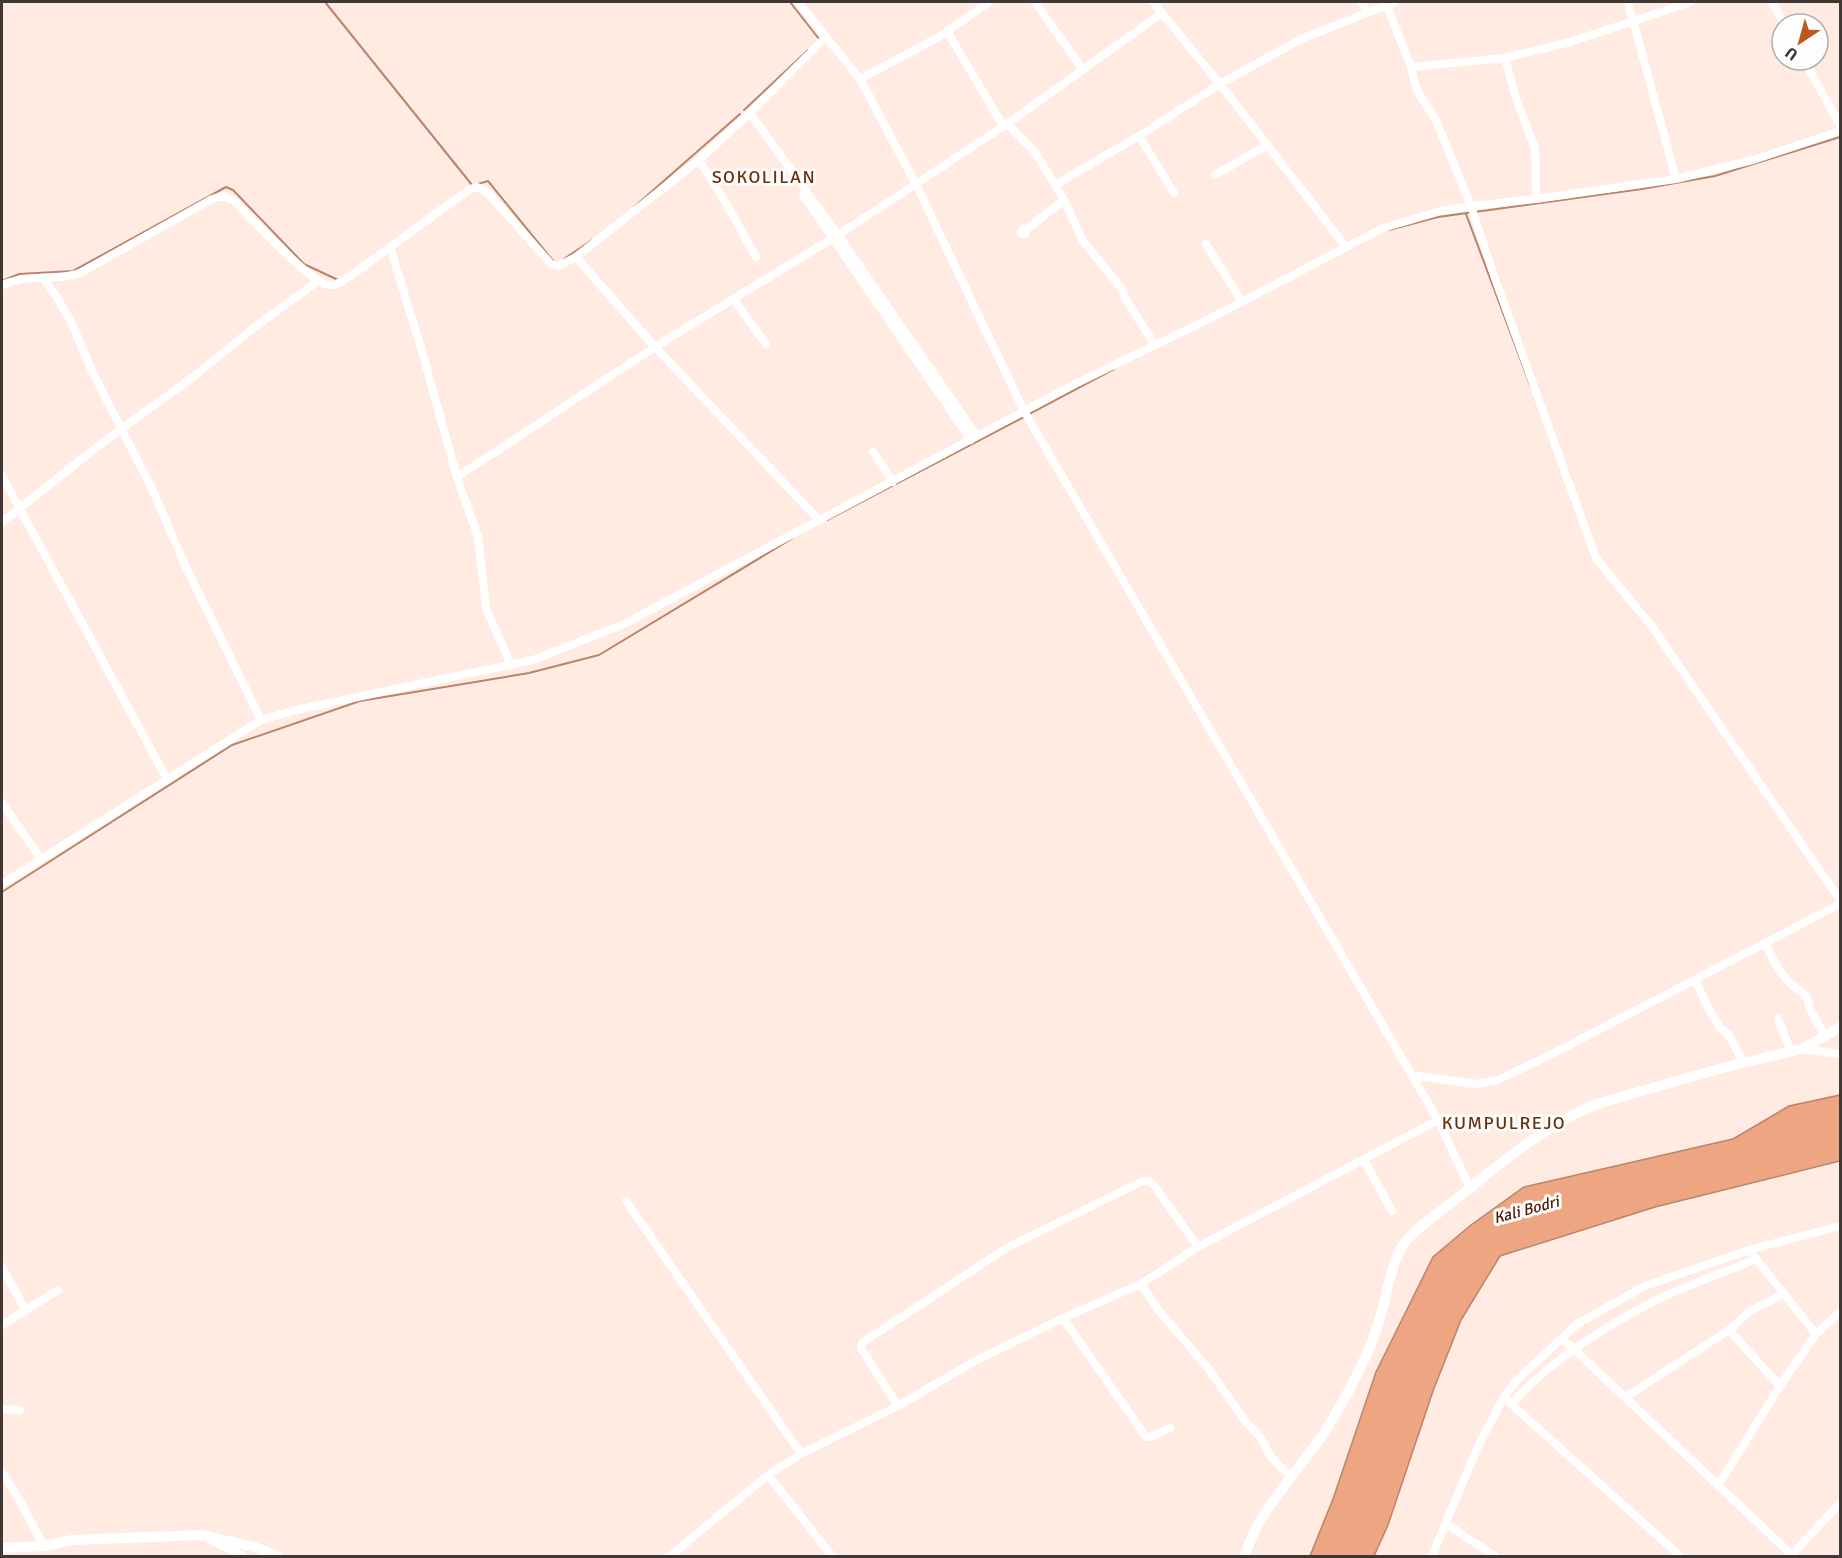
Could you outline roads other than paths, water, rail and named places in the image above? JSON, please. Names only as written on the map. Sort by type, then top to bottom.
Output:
[{"type":"street","points":[[798,2],[860,79],[916,184],[1029,419],[1438,1120],[1470,1188]]},
{"type":"street","points":[[860,79],[946,32],[989,2]]},
{"type":"street","points":[[1035,2],[1083,70]]},
{"type":"street","points":[[1154,2],[1346,247]]},
{"type":"street","points":[[1361,2],[1367,11]]},
{"type":"street","points":[[1055,185],[1139,136],[1220,84],[1301,39],[1367,11],[1395,2]]},
{"type":"street","points":[[1628,2],[1676,179]]},
{"type":"street","points":[[1411,67],[1505,58],[1570,42],[1690,2]]},
{"type":"street","points":[[1387,6],[1411,67],[1417,90],[1436,120],[1472,210],[1596,558],[1653,628],[1840,902],[1695,980],[1498,1080],[1476,1084],[1411,1075]]},
{"type":"street","points":[[457,477],[655,347],[836,237],[1005,125],[1162,13]]},
{"type":"street","points":[[946,32],[1005,125],[1035,152],[1064,200],[1083,241],[1123,290],[1125,298],[1155,345]]},
{"type":"street","points":[[2,285],[22,278],[43,278],[80,273],[212,199],[223,196],[233,200],[287,255],[318,281],[327,285],[336,285],[470,189],[477,187],[486,191],[551,264],[558,266],[576,257],[699,160],[826,37]]},
{"type":"street","points":[[1505,58],[1516,98],[1535,148],[1536,199]]},
{"type":"street","points":[[1811,72],[1840,125]]},
{"type":"street","points":[[748,115],[836,237],[974,438]]},
{"type":"street","points":[[2,884],[261,720],[296,710],[533,660],[624,624],[974,438],[1029,419],[1155,345],[1383,228],[1441,211],[1472,210],[1676,179],[1753,160],[1840,131]]},
{"type":"street","points":[[1139,136],[1174,193]]},
{"type":"street","points":[[1215,175],[1267,145]]},
{"type":"street","points":[[699,160],[756,257]]},
{"type":"street","points":[[1023,229],[1021,233],[1025,234],[1026,230],[1064,200]]},
{"type":"street","points":[[1206,244],[1242,302]]},
{"type":"street","points":[[390,247],[422,348],[457,477],[478,537],[486,608],[511,665]]},
{"type":"street","points":[[576,257],[655,347],[819,520]]},
{"type":"street","points":[[43,278],[57,297],[73,326],[92,370],[151,487],[186,567],[261,720]]},
{"type":"street","points":[[2,522],[30,498],[318,281]]},
{"type":"street","points":[[734,300],[766,344]]},
{"type":"street","points":[[873,452],[893,483]]},
{"type":"street","points":[[2,476],[167,779]]},
{"type":"street","points":[[2,803],[41,860]]},
{"type":"street","points":[[1765,943],[1785,979],[1803,991],[1809,1008],[1826,1037]]},
{"type":"street","points":[[1695,980],[1708,1009],[1720,1028],[1728,1034],[1744,1063]]},
{"type":"street","points":[[1778,1018],[1797,1051]]},
{"type":"street","points":[[1245,1557],[1259,1525],[1290,1476],[1327,1428],[1367,1353],[1398,1254],[1402,1246],[1423,1225],[1546,1130],[1581,1110],[1744,1063],[1797,1051],[1826,1037],[1840,1027]]},
{"type":"street","points":[[1797,1051],[1840,1054]]},
{"type":"street","points":[[670,1557],[768,1475],[801,1454],[898,1406],[975,1361],[1063,1318],[1141,1284],[1198,1247],[1438,1120]]},
{"type":"street","points":[[1364,1160],[1392,1211]]},
{"type":"street","points":[[898,1406],[861,1348],[862,1343],[1008,1247],[1143,1181],[1148,1181],[1153,1184],[1198,1247]]},
{"type":"street","points":[[626,1201],[801,1454]]},
{"type":"street","points":[[1432,1557],[1478,1446],[1504,1397],[1516,1381],[1578,1323],[1645,1286],[1749,1250],[1840,1226]]},
{"type":"street","points":[[1749,1250],[1816,1334]]},
{"type":"street","points":[[1511,1404],[1527,1386],[1575,1348],[1651,1303],[1756,1259]]},
{"type":"street","points":[[2,1267],[26,1311]]},
{"type":"street","points":[[1141,1284],[1159,1311],[1207,1367],[1246,1422],[1261,1438],[1271,1457],[1290,1476]]},
{"type":"street","points":[[2,1325],[58,1290]]},
{"type":"street","points":[[1626,1397],[1730,1330],[1750,1311],[1784,1294]]},
{"type":"street","points":[[1718,1486],[1780,1386],[1816,1334],[1840,1312]]},
{"type":"street","points":[[1063,1318],[1146,1437],[1170,1428]]},
{"type":"street","points":[[1730,1330],[1780,1386]]},
{"type":"street","points":[[1562,1338],[1791,1556],[1840,1503]]},
{"type":"street","points":[[1504,1397],[1680,1557]]},
{"type":"street","points":[[2,1409],[20,1410]]},
{"type":"street","points":[[2,1472],[44,1546]]},
{"type":"street","points":[[768,1475],[832,1557]]},
{"type":"street","points":[[1446,1524],[1495,1557]]},
{"type":"street","points":[[202,1535],[244,1557]]},
{"type":"street","points":[[2,1548],[44,1546],[72,1540],[202,1535],[254,1548],[277,1557]]},
{"type":"water","name":"Kali Bodri","points":[[1840,1095],[1840,1161],[1655,1207],[1500,1256],[1461,1320],[1433,1391],[1388,1525],[1374,1556],[1310,1556],[1333,1499],[1376,1372],[1433,1257],[1471,1225],[1524,1187],[1733,1139],[1789,1106]]},
{"type":"waterway","points":[[325,2],[472,185]]},
{"type":"waterway","points":[[790,2],[819,39]]},
{"type":"waterway","points":[[744,110],[808,50]]},
{"type":"waterway","points":[[634,207],[740,114]]},
{"type":"waterway","points":[[1389,230],[1438,217],[1642,189],[1715,176],[1840,137]]},
{"type":"waterway","points":[[478,184],[488,181],[554,262]]},
{"type":"waterway","points":[[2,281],[19,274],[73,271],[226,187],[233,190],[304,264],[338,280]]},
{"type":"waterway","points":[[1466,214],[1530,385]]},
{"type":"waterway","points":[[564,259],[592,240]]},
{"type":"waterway","points":[[1029,414],[1114,369]]},
{"type":"waterway","points":[[827,520],[1024,417]]},
{"type":"waterway","points":[[2,892],[232,745],[360,701],[529,673],[599,655],[793,538]]},
{"type":"district","name":"SOKOLILAN","points":[[764,177]]},
{"type":"district","name":"KUMPULREJO","points":[[1504,1123]]}]
